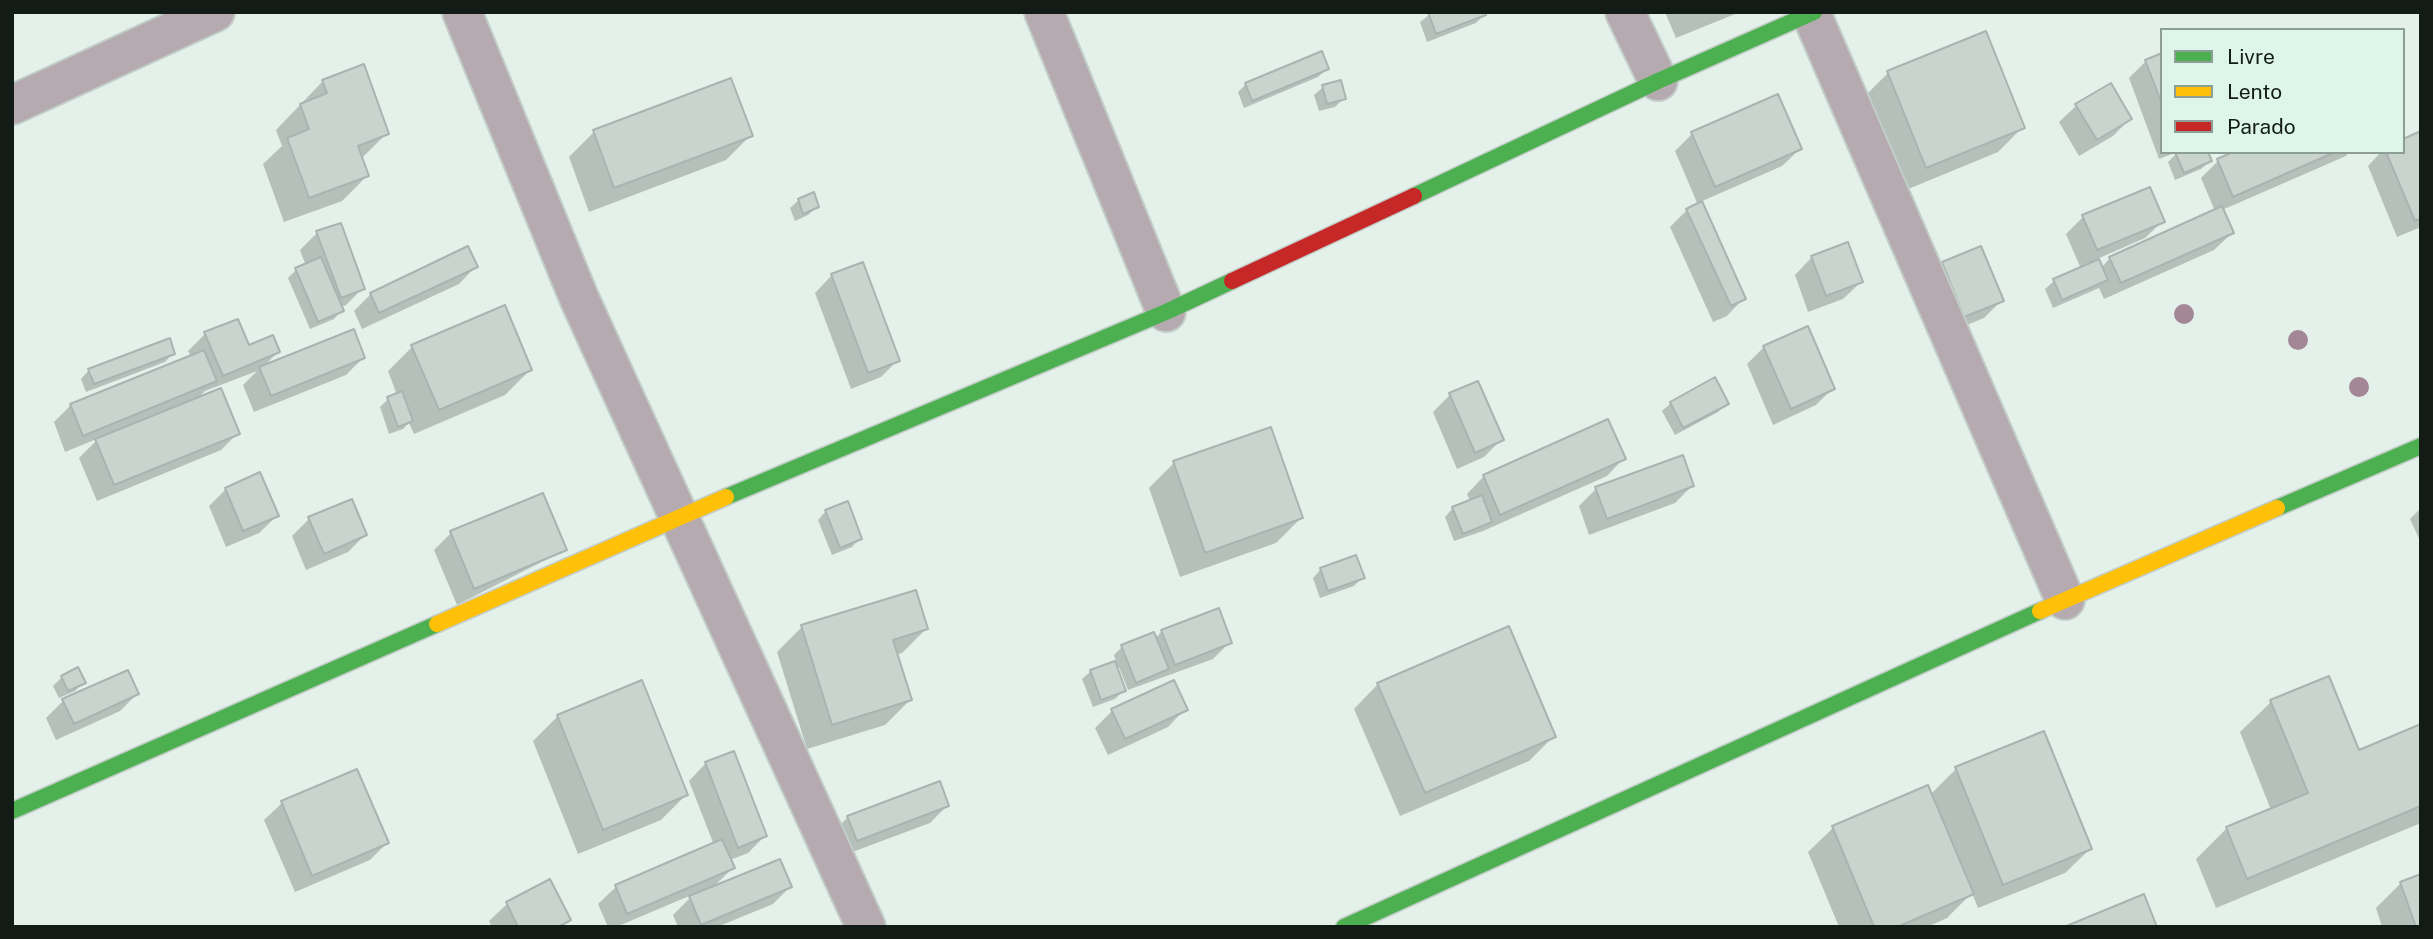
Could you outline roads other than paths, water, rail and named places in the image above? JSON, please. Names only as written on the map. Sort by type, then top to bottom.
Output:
[{"type":"street","points":[[12,105],[215,12]]},
{"type":"street","points":[[462,12],[579,298],[866,927]]},
{"type":"street","points":[[1044,12],[1166,312]]},
{"type":"street","points":[[1625,12],[1658,81]]},
{"type":"street","points":[[12,811],[678,517],[1166,312],[1658,81],[1812,13],[2065,600]]},
{"type":"street","points":[[1344,927],[2065,600],[2421,446]]}]
